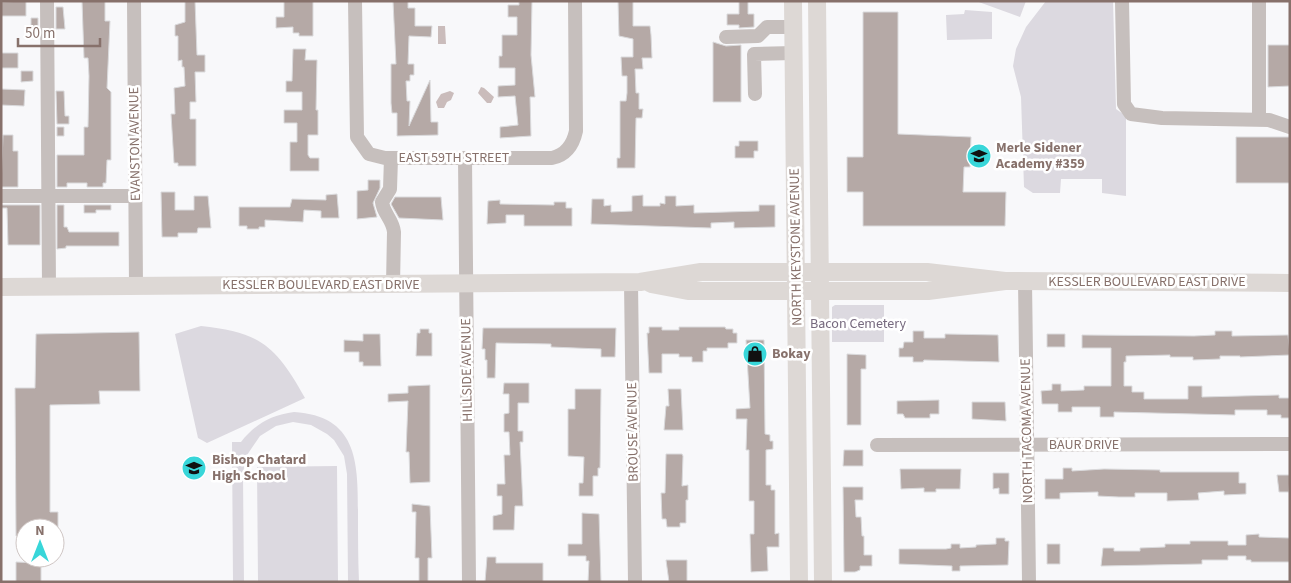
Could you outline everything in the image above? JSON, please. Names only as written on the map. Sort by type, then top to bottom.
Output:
[{"type":"main road","name":"NORTH KEYSTONE AVENUE","points":[[793,1],[800,582]]},
{"type":"main road","name":"NORTH KEYSTONE AVENUE","points":[[817,1],[823,582]]},
{"type":"main road","name":"KESSLER BOULEVARD EAST DRIVE","points":[[1,288],[636,282],[689,273],[796,272],[927,272],[1005,281],[1290,283]]},
{"type":"main road","name":"KESSLER BOULEVARD EAST DRIVE","points":[[636,282],[688,291],[928,291],[1005,281]]},
{"type":"street","points":[[47,1],[49,287]]},
{"type":"street","name":"EVANSTON AVENUE","points":[[134,1],[136,287]]},
{"type":"street","name":"EAST 59TH STREET","points":[[354,1],[356,130],[359,143],[369,154],[378,158],[552,158],[567,150],[576,132],[575,1]]},
{"type":"street","points":[[1122,1],[1124,104],[1131,114],[1162,118],[1259,119],[1290,126]]},
{"type":"street","points":[[1259,1],[1259,119]]},
{"type":"street","points":[[726,37],[758,36],[767,27],[793,27]]},
{"type":"street","points":[[755,94],[754,54],[794,54]]},
{"type":"street","points":[[391,158],[390,189],[382,202],[384,210],[393,224],[393,285]]},
{"type":"street","name":"HILLSIDE AVENUE","points":[[465,158],[469,582]]},
{"type":"street","points":[[1,196],[136,196]]},
{"type":"street","name":"NORTH TACOMA AVENUE","points":[[1025,281],[1029,582]]},
{"type":"street","name":"BROUSE AVENUE","points":[[635,582],[636,282]]},
{"type":"street","name":"BAUR DRIVE","points":[[877,444],[1290,444]]},
{"type":"green space","points":[[976,1],[1026,1],[1020,17]]},
{"type":"green space","points":[[1046,1],[1113,1],[1116,109],[1126,116],[1126,196],[1102,193],[1102,179],[1061,179],[1060,193],[1033,193],[1024,187],[1021,97],[1013,66],[1016,49],[1026,27]]},
{"type":"green space","points":[[965,10],[992,12],[992,39],[947,40],[946,15],[964,14]]},
{"type":"green space","name":"Bacon Cemetery","points":[[835,305],[884,305],[884,342],[832,342],[832,307]]},
{"type":"green space","points":[[201,326],[238,332],[264,345],[285,366],[305,398],[207,443],[198,438],[175,334]]},
{"type":"green space","points":[[294,412],[315,415],[331,422],[350,445],[355,460],[357,477],[359,582],[348,582],[347,474],[344,456],[334,440],[327,434],[311,425],[293,422],[276,426],[260,436],[245,458],[243,476],[244,582],[233,582],[232,442],[241,442],[264,421],[278,415]]},
{"type":"green space","points":[[337,466],[338,582],[258,582],[257,467]]},
{"type":"shaded area","points":[[438,26],[445,26],[446,44],[438,44]]},
{"type":"shaded area","points":[[481,87],[494,97],[491,103],[487,103],[478,93]]},
{"type":"shaded area","points":[[450,91],[454,93],[451,100],[447,102],[444,108],[438,108],[436,102],[441,94]]},
{"type":"building","points":[[26,1],[26,16],[1,16],[1,2]]},
{"type":"building","points":[[82,1],[105,1],[105,21],[110,21],[107,88],[111,92],[111,160],[107,160],[106,183],[103,183],[103,187],[87,187],[87,183],[67,183],[67,187],[57,187],[57,155],[84,155],[84,127],[88,127],[89,76],[88,58],[84,58]]},
{"type":"building","points":[[185,1],[195,1],[197,55],[205,55],[205,72],[195,72],[196,102],[190,102],[190,119],[196,119],[196,166],[178,166],[178,163],[174,163],[171,114],[175,114],[174,88],[185,86],[184,67],[182,67],[182,60],[178,61],[178,36],[175,36],[175,25],[185,22]]},
{"type":"building","points":[[284,1],[313,1],[313,36],[299,36],[299,33],[293,33],[293,27],[276,28],[276,17],[284,17]]},
{"type":"building","points":[[393,1],[408,1],[408,8],[415,8],[415,26],[432,26],[431,37],[409,36],[408,64],[414,64],[414,75],[410,75],[410,81],[406,81],[407,101],[410,101],[409,126],[430,80],[431,122],[438,122],[438,135],[397,136],[397,113],[392,113],[391,103],[391,64],[396,64]]},
{"type":"building","points":[[519,1],[532,1],[531,55],[535,97],[530,97],[531,136],[500,138],[500,127],[518,125],[515,96],[498,97],[498,86],[515,85],[515,68],[499,68],[499,56],[502,56],[502,35],[517,35],[517,17],[508,17],[508,5],[519,5]]},
{"type":"building","points":[[618,1],[633,1],[633,26],[650,26],[651,35],[652,58],[642,58],[643,69],[635,69],[636,93],[639,93],[639,109],[643,109],[642,118],[636,118],[635,168],[617,168],[617,158],[620,158],[620,101],[626,101],[627,93],[627,76],[622,76],[621,57],[633,57],[633,39],[619,36]]},
{"type":"building","points":[[739,1],[748,1],[748,14],[754,14],[754,27],[739,28],[739,25],[727,25],[727,14],[739,14]]},
{"type":"building","points":[[56,7],[63,7],[65,29],[56,29]]},
{"type":"building","points":[[863,12],[898,12],[898,134],[971,137],[970,167],[964,167],[963,192],[1006,192],[1005,226],[863,226],[863,192],[847,192],[847,157],[863,157]]},
{"type":"building","points":[[31,18],[38,18],[38,29],[31,29]]},
{"type":"building","points":[[713,42],[726,46],[741,45],[741,102],[713,102]]},
{"type":"building","points":[[1268,45],[1290,45],[1290,86],[1268,87]]},
{"type":"building","points":[[293,49],[306,49],[305,60],[317,60],[316,110],[318,110],[318,135],[308,135],[308,155],[310,158],[319,158],[319,171],[290,171],[290,142],[297,142],[297,123],[284,123],[284,110],[302,110],[302,92],[286,92],[286,81],[292,81]]},
{"type":"building","points":[[1,53],[18,53],[18,68],[1,68]]},
{"type":"building","points":[[21,71],[33,71],[33,81],[21,82]]},
{"type":"building","points":[[1,89],[25,90],[24,106],[1,105]]},
{"type":"building","points":[[56,91],[64,91],[65,116],[69,116],[69,124],[57,124]]},
{"type":"building","points":[[57,127],[64,127],[64,136],[57,136]]},
{"type":"building","points":[[3,135],[13,135],[13,151],[18,151],[18,187],[1,187]]},
{"type":"building","points":[[1236,137],[1290,137],[1290,183],[1236,183]]},
{"type":"building","points":[[739,141],[758,141],[758,151],[754,151],[754,158],[735,158],[735,146],[739,146]]},
{"type":"building","points":[[368,180],[380,180],[380,188],[373,203],[377,217],[357,219],[357,191],[368,190]]},
{"type":"building","points":[[161,192],[175,192],[175,210],[194,210],[194,196],[208,196],[211,228],[198,228],[197,233],[178,233],[178,237],[162,237]]},
{"type":"building","points":[[337,194],[339,218],[321,218],[321,211],[304,210],[303,222],[265,220],[265,227],[259,227],[259,229],[247,229],[247,226],[239,226],[239,207],[290,207],[292,199],[326,200],[326,195]]},
{"type":"building","points":[[643,195],[643,206],[660,206],[660,203],[665,204],[665,196],[676,196],[676,206],[694,205],[694,213],[759,211],[759,205],[775,205],[775,227],[734,228],[734,222],[711,223],[711,228],[591,224],[592,199],[604,199],[604,206],[611,205],[611,212],[632,211],[632,196]]},
{"type":"building","points":[[395,197],[441,197],[443,220],[399,218],[391,204]]},
{"type":"building","points":[[500,200],[500,204],[554,205],[554,202],[566,202],[566,208],[572,208],[572,226],[524,226],[524,215],[506,215],[506,223],[487,224],[488,201]]},
{"type":"building","points":[[1,205],[40,205],[40,245],[8,245],[7,208],[1,208]]},
{"type":"building","points":[[57,205],[64,205],[64,227],[67,227],[69,232],[119,232],[119,246],[66,246],[66,248],[57,249]]},
{"type":"building","points":[[84,205],[111,205],[111,210],[96,210],[96,213],[84,213]]},
{"type":"building","points":[[649,327],[662,327],[662,330],[679,330],[679,327],[725,327],[726,329],[733,329],[733,333],[737,333],[737,343],[728,343],[728,348],[707,348],[707,351],[703,351],[703,362],[692,362],[692,357],[679,357],[679,354],[662,354],[662,373],[649,373],[647,333],[649,333]]},
{"type":"building","points":[[483,328],[616,328],[615,357],[601,357],[601,349],[551,347],[551,344],[496,343],[495,378],[487,378],[487,360],[485,360],[485,349],[482,349]]},
{"type":"building","points":[[420,329],[429,329],[429,333],[432,333],[432,356],[416,356],[417,333],[420,333]]},
{"type":"building","points":[[913,331],[924,331],[924,338],[945,338],[945,334],[998,335],[999,362],[924,360],[923,362],[913,362],[913,357],[899,357],[899,348],[903,348],[904,342],[913,342]]},
{"type":"building","points":[[1215,331],[1232,331],[1232,336],[1288,335],[1290,355],[1220,356],[1220,359],[1193,360],[1193,357],[1170,357],[1170,355],[1126,356],[1126,362],[1124,362],[1124,386],[1132,386],[1132,392],[1144,392],[1144,399],[1188,399],[1188,386],[1202,386],[1202,397],[1279,395],[1279,398],[1290,398],[1290,418],[1281,418],[1281,415],[1267,415],[1267,410],[1235,410],[1235,415],[1114,412],[1114,417],[1100,417],[1100,407],[1072,407],[1072,412],[1058,412],[1058,404],[1042,404],[1041,391],[1052,390],[1052,384],[1061,384],[1061,391],[1084,390],[1084,386],[1111,386],[1111,348],[1082,348],[1082,335],[1194,336],[1215,335]]},
{"type":"building","points":[[139,332],[140,391],[99,391],[100,404],[50,405],[50,512],[58,512],[58,518],[16,518],[15,388],[35,388],[36,334]]},
{"type":"building","points":[[363,334],[380,334],[381,366],[363,366],[363,362],[359,362],[359,352],[344,352],[344,340],[363,341]]},
{"type":"building","points":[[1047,334],[1065,334],[1065,347],[1047,347]]},
{"type":"building","points":[[746,340],[764,340],[765,434],[770,435],[770,441],[773,441],[773,449],[766,450],[766,485],[771,485],[771,490],[775,490],[775,534],[779,533],[779,547],[767,547],[768,571],[751,572],[750,534],[754,534],[754,501],[749,501],[749,450],[746,450],[747,419],[736,419],[736,409],[750,408]]},
{"type":"building","points":[[847,354],[866,355],[866,369],[861,369],[861,425],[847,425]]},
{"type":"building","points":[[504,383],[529,383],[529,403],[518,403],[518,431],[523,431],[523,442],[520,442],[523,506],[515,506],[514,530],[493,530],[493,516],[502,514],[502,496],[497,496],[497,484],[505,484],[504,455],[510,455],[509,432],[504,432],[504,414],[509,413],[509,394],[503,394]]},
{"type":"building","points":[[430,385],[430,482],[410,483],[409,452],[406,452],[408,401],[388,402],[388,394],[408,393],[408,386]]},
{"type":"building","points":[[575,389],[601,389],[600,468],[598,468],[598,476],[593,476],[593,496],[579,496],[579,483],[583,483],[584,457],[568,456],[568,409],[575,409]]},
{"type":"building","points":[[668,389],[681,389],[683,430],[664,430],[666,406],[669,406]]},
{"type":"building","points":[[939,400],[939,414],[930,414],[930,418],[905,418],[903,414],[897,414],[897,401]]},
{"type":"building","points":[[972,402],[1005,402],[1006,421],[972,419]]},
{"type":"building","points":[[844,450],[863,450],[863,466],[843,466]]},
{"type":"building","points":[[666,454],[682,454],[683,456],[682,486],[688,485],[688,500],[686,500],[686,523],[680,523],[680,527],[667,527],[666,519],[662,519],[661,493],[665,493]]},
{"type":"building","points":[[1063,468],[1072,468],[1072,471],[1104,469],[1160,470],[1160,472],[1239,472],[1239,483],[1246,483],[1246,494],[1224,495],[1224,491],[1198,493],[1199,500],[1167,501],[1167,493],[1135,493],[1135,497],[1119,497],[1098,496],[1098,492],[1060,493],[1060,499],[1045,499],[1045,479],[1063,479]]},
{"type":"building","points":[[900,469],[961,469],[960,489],[936,489],[936,492],[924,492],[924,488],[901,489]]},
{"type":"building","points":[[993,473],[1009,473],[1009,494],[999,494],[999,488],[993,489]]},
{"type":"building","points":[[1277,475],[1290,475],[1289,492],[1279,492]]},
{"type":"building","points":[[843,487],[863,487],[863,500],[855,500],[856,517],[861,517],[864,555],[872,555],[872,566],[860,566],[860,570],[855,572],[844,572]]},
{"type":"building","points":[[412,504],[430,506],[432,558],[428,558],[428,582],[419,582],[419,558],[415,558],[416,512],[412,512]]},
{"type":"building","points":[[582,513],[599,514],[601,582],[588,582],[589,561],[586,561],[586,556],[568,556],[568,544],[582,544]]},
{"type":"building","points":[[1259,534],[1259,537],[1290,538],[1290,562],[1251,562],[1251,560],[1246,560],[1246,556],[1228,556],[1228,560],[1202,560],[1202,564],[1101,566],[1103,548],[1114,548],[1114,551],[1140,551],[1140,548],[1165,547],[1165,544],[1190,544],[1190,541],[1228,541],[1228,545],[1246,545],[1246,535]]},
{"type":"building","points":[[996,538],[1005,538],[1005,541],[1009,541],[1008,565],[960,566],[960,571],[952,571],[952,566],[899,564],[899,549],[946,549],[951,548],[951,544],[960,544],[960,548],[976,547],[976,545],[996,544]]},
{"type":"building","points":[[1047,544],[1060,544],[1060,564],[1047,564]]},
{"type":"building","points":[[487,557],[496,557],[496,563],[543,563],[543,582],[485,582]]},
{"type":"building","points":[[666,560],[687,560],[687,582],[669,582]]},
{"type":"building","points":[[16,568],[41,568],[41,582],[16,582]]},
{"type":"place","name":"Merle Sidener Academy #359","points":[[979,156]]},
{"type":"place","name":"Bokay","points":[[755,354]]},
{"type":"place","name":"Bishop Chatard High School","points":[[194,468]]}]
